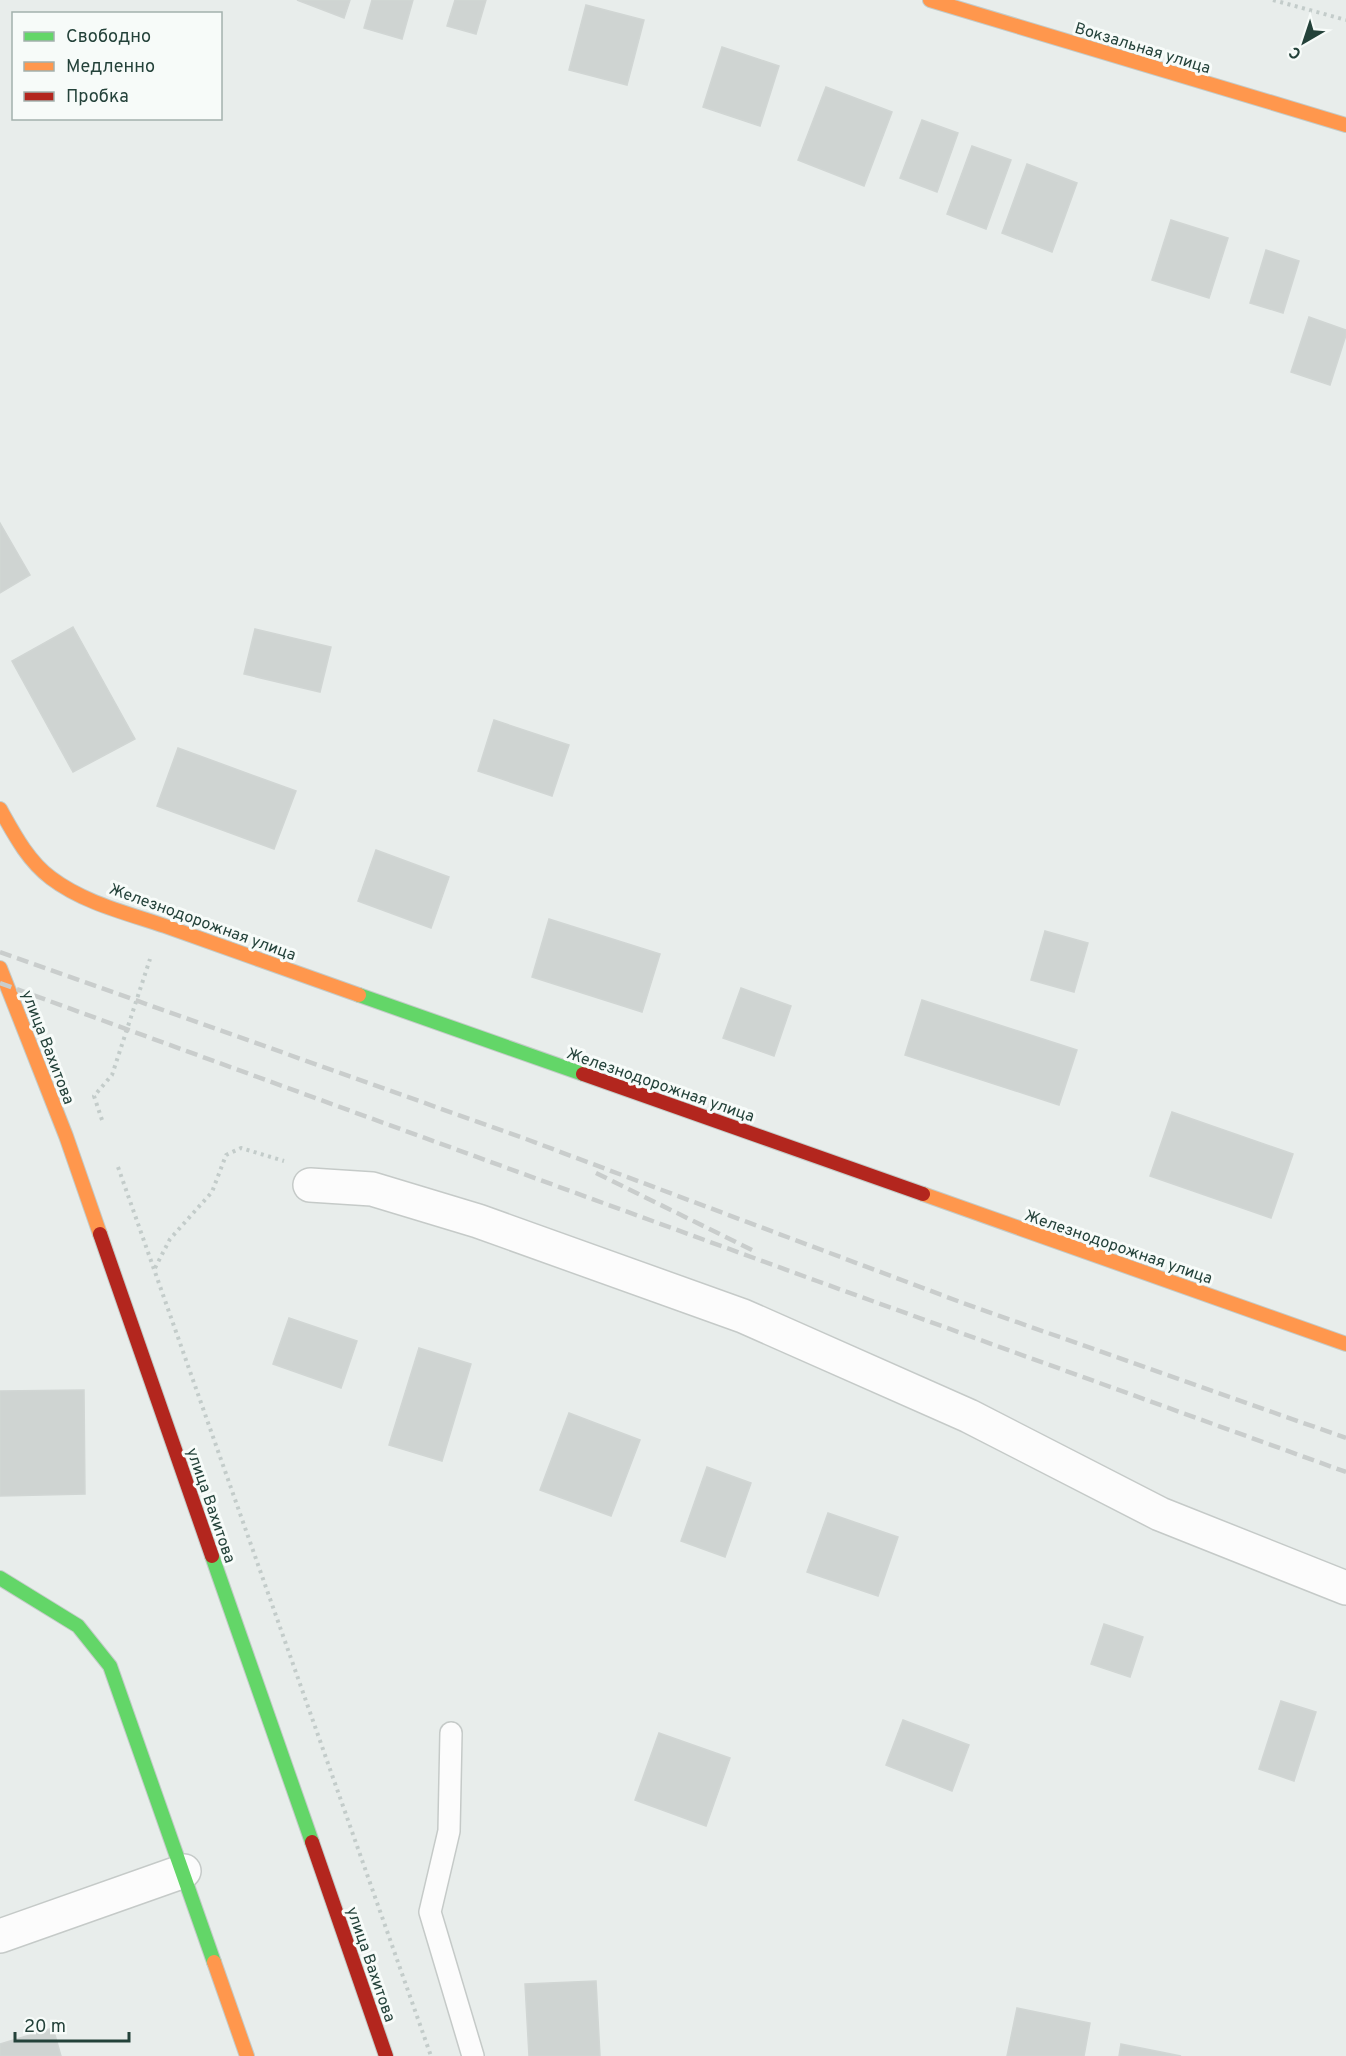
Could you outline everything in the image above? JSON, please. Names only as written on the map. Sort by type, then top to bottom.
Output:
[{"type":"street","name":"Вокзальная улица","points":[[930,0],[1346,125]]},
{"type":"street","name":"Железнодорожная улица","points":[[0,809],[18,843],[34,865],[61,886],[117,909],[1346,1344]]},
{"type":"street","name":"улица Вахитова","points":[[0,968],[66,1136],[386,2056]]},
{"type":"street","points":[[310,1185],[372,1189],[478,1221],[743,1316],[969,1416],[1160,1514],[1346,1588]]},
{"type":"street","points":[[0,1578],[78,1626],[110,1666],[184,1871],[247,2056]]},
{"type":"street","points":[[0,1936],[184,1871]]},
{"type":"lane","points":[[451,1733],[449,1831],[430,1912],[473,2056]]},
{"type":"path","points":[[1273,0],[1346,20]]},
{"type":"path","points":[[105,1129],[94,1096],[112,1075],[153,950]]},
{"type":"path","points":[[154,1268],[170,1239],[212,1192],[226,1155],[241,1148],[300,1166],[310,1185]]},
{"type":"path","points":[[116,1161],[431,2056]]},
{"type":"building","points":[[297,0],[350,0],[344,18]]},
{"type":"building","points":[[372,0],[413,0],[402,39],[364,28]]},
{"type":"building","points":[[455,0],[486,0],[476,34],[447,26]]},
{"type":"building","points":[[586,5],[644,20],[627,85],[569,70]]},
{"type":"building","points":[[722,47],[779,66],[760,126],[703,107]]},
{"type":"building","points":[[826,87],[892,112],[864,186],[798,160]]},
{"type":"building","points":[[922,120],[958,133],[937,192],[900,178]]},
{"type":"building","points":[[972,146],[1011,160],[986,229],[947,214]]},
{"type":"building","points":[[1027,164],[1077,183],[1052,252],[1002,233]]},
{"type":"building","points":[[1171,220],[1228,238],[1209,298],[1152,280]]},
{"type":"building","points":[[1266,250],[1299,261],[1283,313],[1250,303]]},
{"type":"building","points":[[1309,317],[1346,330],[1330,385],[1291,372]]},
{"type":"building","points":[[0,523],[30,575],[0,593]]},
{"type":"building","points":[[73,627],[135,739],[73,772],[12,661]]},
{"type":"building","points":[[255,629],[331,647],[320,692],[244,674]]},
{"type":"building","points":[[494,720],[569,745],[552,796],[478,771]]},
{"type":"building","points":[[178,748],[296,791],[274,849],[157,806]]},
{"type":"building","points":[[376,850],[449,877],[431,928],[358,901]]},
{"type":"building","points":[[549,919],[660,954],[642,1012],[532,977]]},
{"type":"building","points":[[1045,931],[1088,943],[1074,992],[1031,980]]},
{"type":"building","points":[[741,988],[791,1006],[774,1056],[723,1038]]},
{"type":"building","points":[[922,1000],[1077,1050],[1059,1105],[905,1055]]},
{"type":"building","points":[[1172,1112],[1293,1154],[1271,1218],[1150,1176]]},
{"type":"building","points":[[289,1318],[357,1341],[341,1388],[273,1364]]},
{"type":"building","points":[[419,1348],[471,1364],[442,1461],[389,1445]]},
{"type":"building","points":[[84,1390],[85,1494],[0,1496],[0,1391]]},
{"type":"building","points":[[569,1413],[640,1440],[611,1516],[540,1490]]},
{"type":"building","points":[[707,1467],[751,1483],[725,1557],[681,1541]]},
{"type":"building","points":[[828,1513],[898,1537],[878,1596],[807,1572]]},
{"type":"building","points":[[1104,1624],[1143,1637],[1130,1677],[1091,1664]]},
{"type":"building","points":[[1281,1701],[1316,1712],[1294,1781],[1259,1769]]},
{"type":"building","points":[[903,1720],[969,1745],[952,1791],[886,1765]]},
{"type":"building","points":[[659,1733],[730,1758],[706,1826],[635,1800]]},
{"type":"building","points":[[596,1981],[600,2056],[529,2056],[525,1984]]},
{"type":"building","points":[[1017,2008],[1090,2023],[1084,2056],[1007,2056]]},
{"type":"building","points":[[53,2028],[61,2056],[0,2056],[0,2044]]},
{"type":"building","points":[[1121,2044],[1181,2056],[1119,2056]]},
{"type":"railway","points":[[0,952],[526,1139],[963,1303],[1346,1438]]},
{"type":"railway","points":[[0,983],[1346,1472]]},
{"type":"railway","points":[[596,1173],[752,1250]]},
{"type":"traffic: fast","points":[[359,995],[583,1074]]},
{"type":"traffic: fast","points":[[212,1556],[312,1842]]},
{"type":"traffic: fast","points":[[0,1578],[78,1626],[110,1666],[214,1962]]},
{"type":"traffic: slow","points":[[930,0],[1346,125]]},
{"type":"traffic: slow","points":[[0,809],[35,864],[51,878],[77,894],[359,995]]},
{"type":"traffic: slow","points":[[0,968],[66,1136],[100,1234]]},
{"type":"traffic: slow","points":[[923,1194],[1346,1344]]},
{"type":"traffic: slow","points":[[214,1962],[247,2056]]},
{"type":"traffic: jam","points":[[583,1074],[923,1194]]},
{"type":"traffic: jam","points":[[100,1234],[212,1556]]},
{"type":"traffic: jam","points":[[312,1842],[386,2056]]}]
